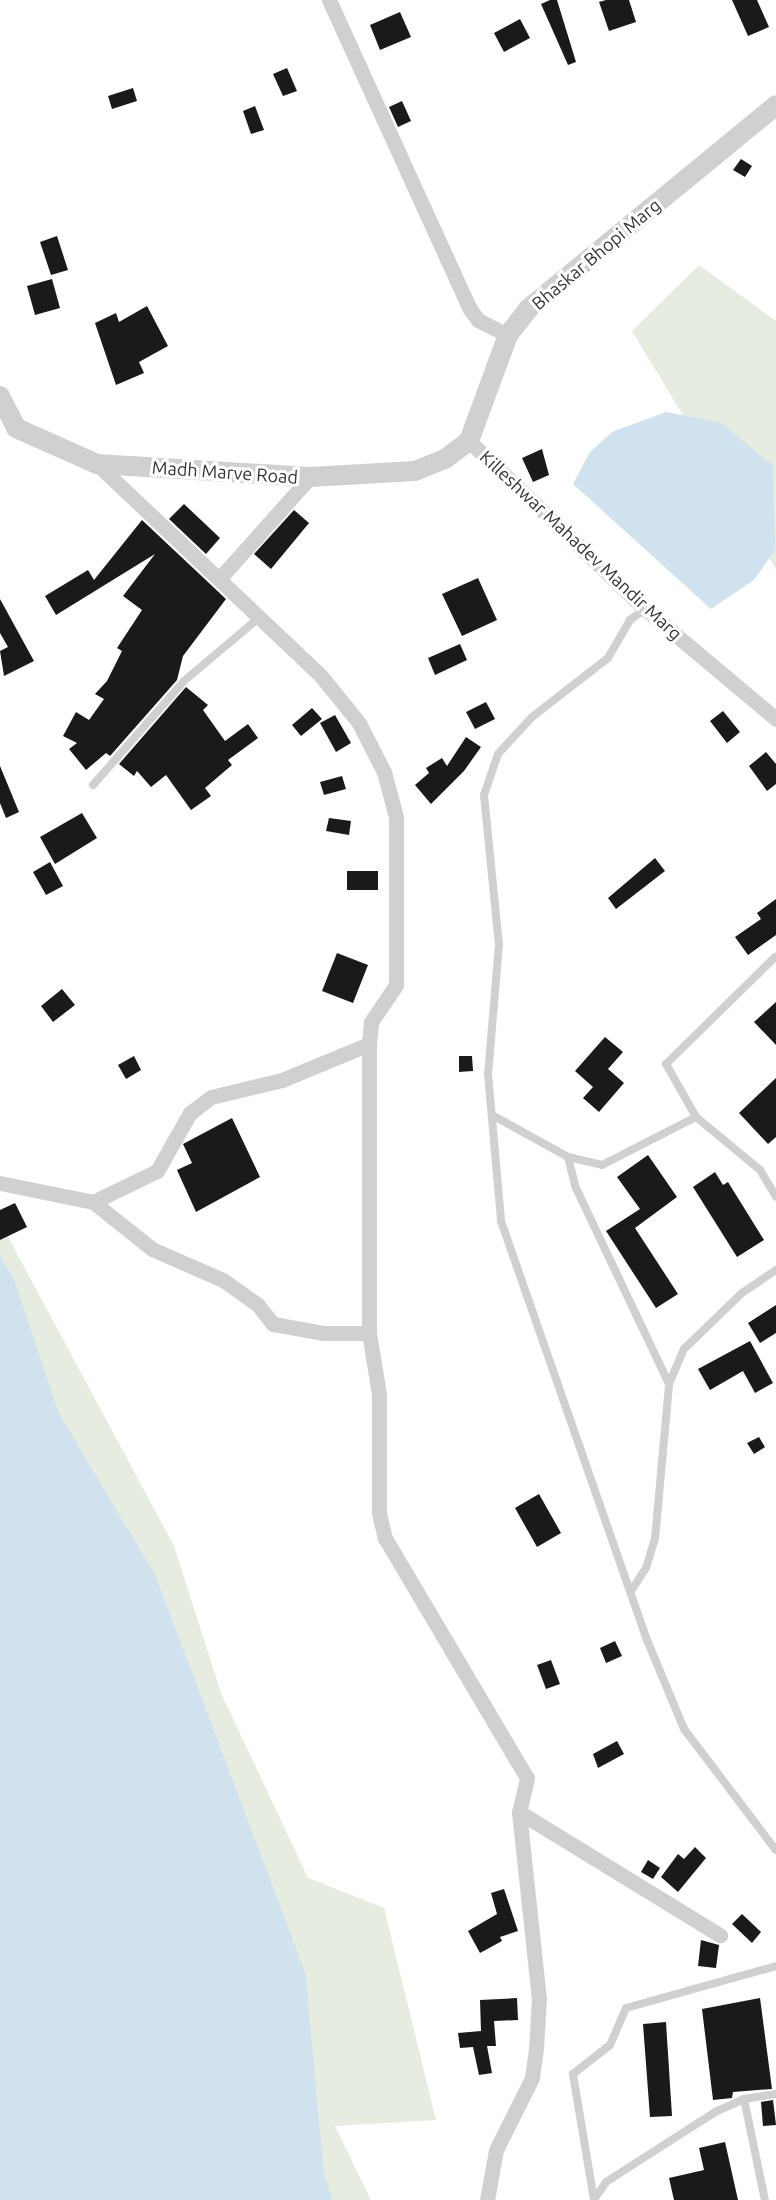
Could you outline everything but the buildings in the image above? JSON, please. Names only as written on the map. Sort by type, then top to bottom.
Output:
[{"type":"street","points":[[329,0],[470,309],[478,320],[508,335]]},
{"type":"street","name":"Bhaskar Bhopi Marg","points":[[469,441],[508,335],[528,309],[776,105]]},
{"type":"street","name":"Madh Marve Road","points":[[1,403],[16,428],[97,464],[310,477],[415,471],[445,459],[469,441]]},
{"type":"street","name":"Killeshwar Mahadev Mandir Marg","points":[[469,441],[645,609],[776,719]]},
{"type":"street","points":[[97,464],[262,616],[321,676],[358,723],[384,772],[396,817],[396,985],[370,1022],[369,1044],[369,1333],[379,1394],[376,1487],[385,1538],[527,1778],[519,1812],[539,1998],[536,2049],[532,2078],[496,2150],[487,2200]]},
{"type":"street","points":[[220,578],[310,477]]},
{"type":"street","points":[[93,1202],[157,1171],[190,1113],[212,1097],[282,1080],[369,1044]]},
{"type":"street","points":[[0,1183],[93,1202],[152,1250],[223,1280],[258,1305],[273,1324],[324,1333],[369,1333]]},
{"type":"street","points":[[519,1812],[720,1935]]},
{"type":"lane","points":[[645,609],[630,620],[608,658],[532,717],[498,754],[484,795],[499,944],[488,1074],[501,1221],[631,1591],[684,1729],[776,1850]]},
{"type":"lane","points":[[93,784],[184,681],[262,616]]},
{"type":"lane","points":[[776,957],[666,1065],[696,1117],[760,1170],[776,1197]]},
{"type":"lane","points":[[492,1115],[568,1157],[602,1165],[696,1117]]},
{"type":"lane","points":[[568,1157],[576,1188],[669,1384]]},
{"type":"lane","points":[[631,1591],[646,1568],[655,1539],[669,1384],[684,1349],[698,1330],[776,1270]]},
{"type":"lane","points":[[594,2200],[573,2074],[610,2045],[626,2008],[776,1966]]},
{"type":"lane","points":[[594,2200],[606,2181],[715,2112],[744,2099],[776,2094]]},
{"type":"lane","points":[[744,2099],[765,2200]]},
{"type":"shaded area","points":[[699,265],[776,321],[776,569],[632,331]]},
{"type":"shaded area","points":[[0,1222],[174,1546],[221,1693],[308,1878],[384,1908],[436,2120],[335,2126],[371,2200],[333,2200],[324,2174],[306,1974],[156,1576],[59,1413],[15,1281],[0,1255]]},
{"type":"water","points":[[666,412],[721,423],[773,465],[775,550],[754,580],[711,609],[573,484],[590,452],[612,432]]},
{"type":"water","points":[[0,1255],[15,1281],[59,1413],[156,1576],[306,1974],[324,2174],[333,2200],[0,2200]]}]
